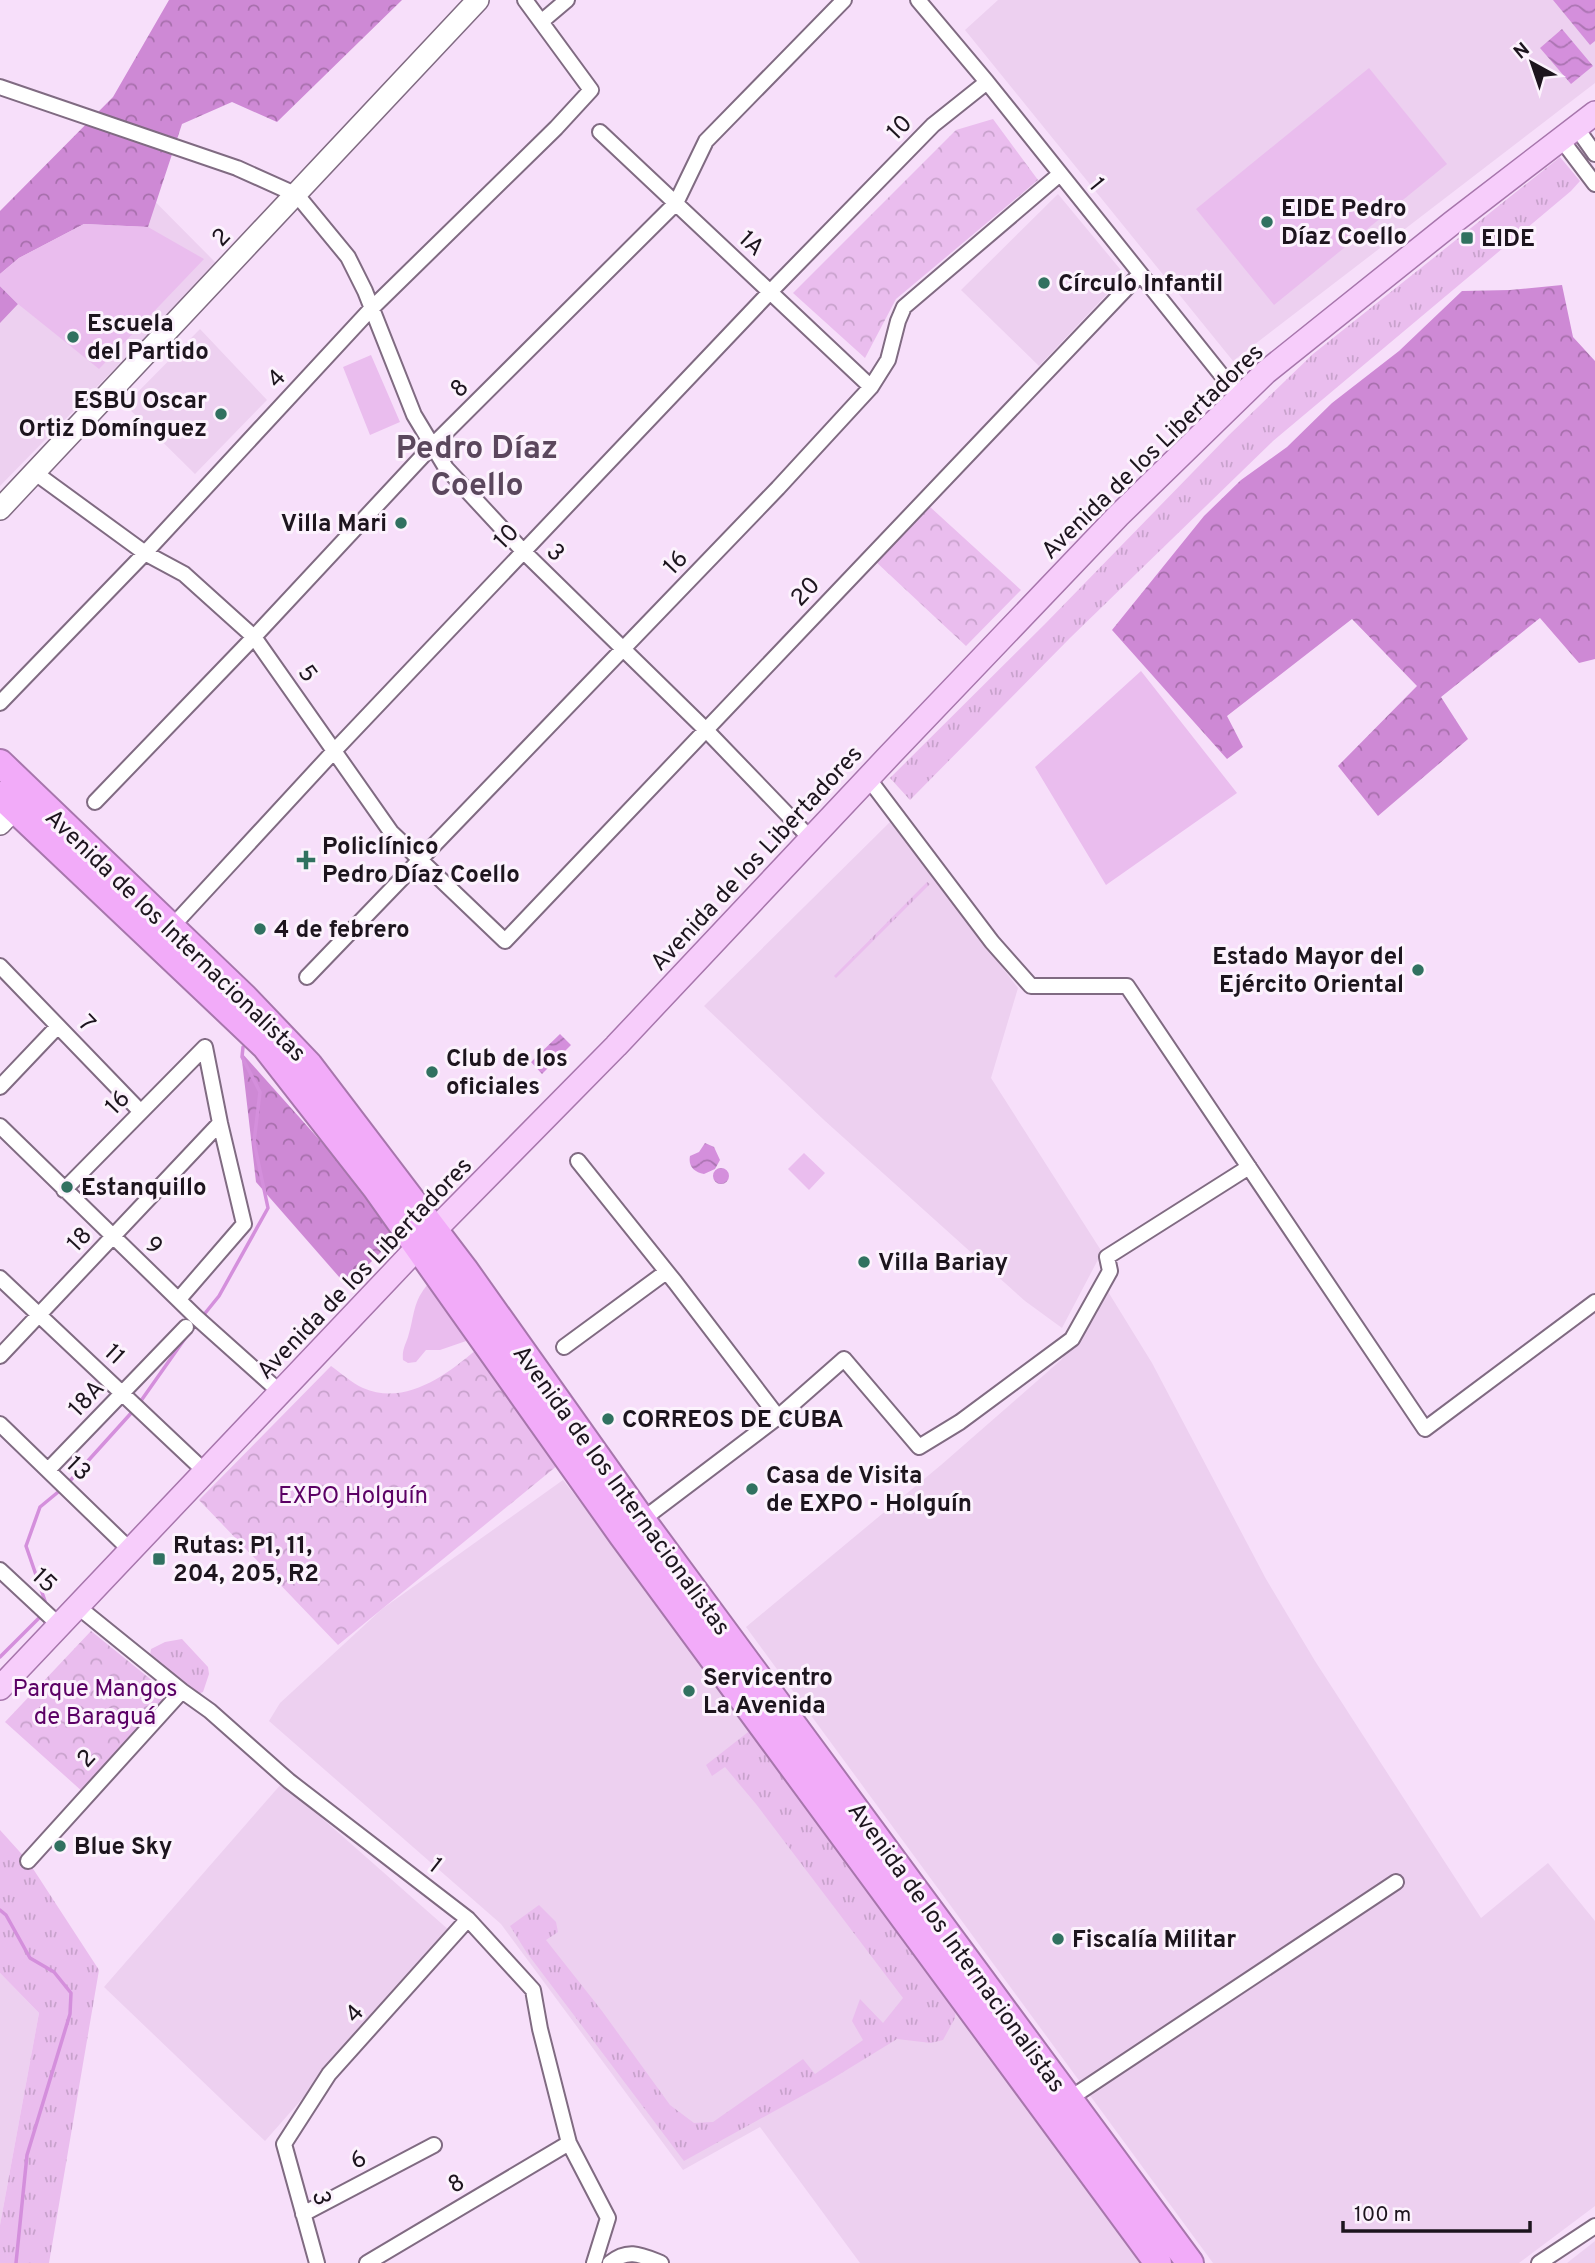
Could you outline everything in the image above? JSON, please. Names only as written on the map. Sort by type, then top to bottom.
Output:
[{"type":"highway","name":"Avenida de los Internacionalistas","points":[[0,763],[7,803],[251,1004],[309,1065],[426,1239],[1158,2263]]},
{"type":"highway","name":"Avenida de los Internacionalistas","points":[[632,1527],[1069,2099],[1190,2263]]},
{"type":"main road","name":"Avenida de los Libertadores","points":[[0,1688],[426,1239],[616,1046],[1118,516],[1239,397],[1309,337],[1595,113]]},
{"type":"street","name":"2","points":[[0,509],[478,0]]},
{"type":"street","points":[[525,0],[541,22],[568,0]]},
{"type":"street","name":"8","points":[[95,802],[432,446],[676,203],[706,141],[844,0]]},
{"type":"street","name":"1","points":[[918,0],[1239,397]]},
{"type":"street","name":"4","points":[[0,703],[145,553],[370,310],[556,128],[591,90],[541,22]]},
{"type":"street","name":"10","points":[[164,935],[335,750],[770,292],[933,125],[987,82]]},
{"type":"street","name":"3","points":[[0,87],[237,168],[297,195],[348,257],[365,291],[370,310],[414,415],[446,468],[523,551],[707,731],[811,839]]},
{"type":"street","name":"1A","points":[[600,132],[872,387]]},
{"type":"street","points":[[1568,133],[1595,154]]},
{"type":"street","points":[[1568,133],[1595,184]]},
{"type":"street","name":"16","points":[[307,977],[768,499],[872,387],[888,360],[904,307],[1060,174]]},
{"type":"street","name":"20","points":[[506,941],[707,731],[867,557],[1140,274]]},
{"type":"street","name":"5","points":[[34,472],[145,553],[184,575],[254,637],[391,832],[506,941]]},
{"type":"street","points":[[868,778],[992,942],[1031,985],[1127,986],[1426,1429],[1595,1302]]},
{"type":"street","name":"7","points":[[0,966],[141,1111]]},
{"type":"street","points":[[0,1087],[58,1026]]},
{"type":"street","name":"16","points":[[64,1190],[205,1047],[220,1123]]},
{"type":"street","points":[[179,1299],[243,1228],[244,1220],[220,1123]]},
{"type":"street","name":"18","points":[[0,1356],[220,1123]]},
{"type":"street","name":"9","points":[[0,1126],[112,1236],[281,1393]]},
{"type":"street","points":[[578,1161],[778,1417]]},
{"type":"street","points":[[632,1527],[778,1417],[844,1359],[919,1447],[960,1422],[1072,1339],[1110,1271],[1107,1257],[1249,1167]]},
{"type":"street","points":[[564,1347],[666,1272]]},
{"type":"street","name":"11","points":[[0,1278],[198,1465]]},
{"type":"street","name":"18A","points":[[48,1470],[186,1327]]},
{"type":"street","name":"13","points":[[0,1424],[125,1545]]},
{"type":"street","name":"15","points":[[0,1570],[59,1625]]},
{"type":"street","name":"1","points":[[77,1606],[210,1711],[289,1781],[468,1919],[533,1990],[540,2029],[569,2143],[608,2218],[594,2263]]},
{"type":"street","name":"2","points":[[28,1861],[182,1691]]},
{"type":"street","points":[[1069,2099],[1396,1882]]},
{"type":"street","name":"4","points":[[284,2144],[329,2074],[468,1919]]},
{"type":"street","name":"8","points":[[367,2263],[569,2143]]},
{"type":"street","name":"3","points":[[284,2144],[317,2263]]},
{"type":"street","name":"6","points":[[303,2214],[435,2145]]},
{"type":"street","points":[[1539,2263],[1595,2226]]},
{"type":"street","points":[[610,2263],[617,2257],[637,2253],[661,2263]]},
{"type":"shaded area","name":"EIDE Pedro Díaz Coello","points":[[998,0],[1595,0],[1595,83],[1233,361],[965,30]]},
{"type":"shaded area","name":"Escuela del Partido","points":[[96,142],[217,264],[0,486],[0,211]]},
{"type":"shaded area","name":"Círculo Infantil","points":[[1058,194],[1125,275],[1039,366],[961,290]]},
{"type":"shaded area","points":[[200,329],[267,400],[195,474],[125,405]]},
{"type":"shaded area","points":[[890,822],[1018,988],[991,1078],[1102,1252],[1062,1328],[1025,1301],[824,1120],[704,1006]]},
{"type":"shaded area","points":[[1107,1290],[1152,1363],[1266,1579],[1315,1661],[1481,1918],[1548,1863],[1595,1921],[1595,2206],[1519,2263],[1213,2263],[746,1627],[941,1465],[1061,1360],[1097,1313]]},
{"type":"shaded area","points":[[563,1480],[763,1735],[1151,2263],[860,2263],[760,2127],[683,2170],[501,1924],[269,1721],[280,1703],[382,1609]]},
{"type":"shaded area","points":[[282,1783],[450,1931],[265,2141],[104,1987]]},
{"type":"shaded area","points":[[0,1973],[39,2013],[0,2225]]},
{"type":"shaded area","points":[[1595,2241],[1595,2263],[1567,2263]]},
{"type":"green space","points":[[169,0],[402,0],[277,122],[232,102],[182,124],[148,227],[84,224],[19,258],[0,274],[0,211],[113,97]]},
{"type":"green space","points":[[1369,68],[1447,164],[1274,305],[1196,209]]},
{"type":"green space","points":[[993,119],[1038,180],[896,299],[865,358],[793,293],[956,130]]},
{"type":"green space","points":[[1560,157],[1580,181],[1571,191],[1273,441],[1070,638],[910,800],[890,778],[1229,435],[1313,354]]},
{"type":"green space","points":[[84,224],[148,227],[204,259],[99,369],[18,304],[0,286],[0,274],[19,258]]},
{"type":"green space","points":[[1562,285],[1573,337],[1595,361],[1595,659],[1579,663],[1540,618],[1441,697],[1468,739],[1378,816],[1338,766],[1417,686],[1352,619],[1227,716],[1243,747],[1227,759],[1112,630],[1204,516],[1241,480],[1287,447],[1332,403],[1399,351],[1462,291]]},
{"type":"green space","points":[[0,286],[18,304],[0,323]]},
{"type":"green space","points":[[371,355],[400,422],[370,435],[343,367]]},
{"type":"green space","points":[[929,506],[1021,590],[966,646],[875,561]]},
{"type":"green space","points":[[1141,671],[1237,793],[1106,885],[1035,767]]},
{"type":"green space","points":[[927,882],[930,884],[836,978],[834,976]]},
{"type":"green space","points":[[241,1052],[341,1164],[397,1236],[347,1286],[256,1182]]},
{"type":"green space","points":[[804,1153],[825,1173],[809,1190],[788,1169]]},
{"type":"green space","points":[[429,1283],[469,1340],[440,1350],[426,1350],[416,1362],[408,1363],[403,1360],[404,1348],[417,1303]]},
{"type":"green space","name":"EXPO Holguín","points":[[476,1350],[558,1465],[338,1645],[199,1500],[331,1366],[363,1388],[379,1393],[394,1393],[424,1386]]},
{"type":"green space","name":"Parque Mangos de Baraguá","points":[[91,1631],[170,1695],[84,1793],[5,1722]]},
{"type":"green space","points":[[182,1639],[208,1667],[209,1674],[203,1692],[196,1695],[150,1656],[151,1649],[165,1642]]},
{"type":"green space","points":[[752,1729],[956,2005],[955,2018],[943,2040],[931,2043],[897,2039],[827,2082],[684,2161],[527,1953],[510,1926],[539,1905],[556,1922],[558,1932],[546,1940],[602,2011],[670,2105],[694,2123],[713,2122],[803,2059],[815,2074],[863,2040],[852,2021],[860,1999],[883,2023],[903,1998],[725,1767],[712,1776],[706,1765]]},
{"type":"green space","points":[[0,1830],[28,1861],[99,1970],[49,2263],[0,2263],[0,2225],[39,2013],[0,1973]]},
{"type":"water","points":[[1553,0],[1595,0],[1595,41],[1590,45]]},
{"type":"water","points":[[1562,29],[1593,66],[1571,84],[1540,48]]},
{"type":"water","points":[[560,1034],[571,1045],[542,1074],[531,1062]]},
{"type":"water","points":[[705,1143],[714,1147],[720,1160],[715,1169],[704,1174],[692,1168],[690,1156],[699,1152]]},
{"type":"water","points":[[721,1168],[727,1170],[727,1182],[721,1184],[715,1182],[713,1176],[715,1170]]},
{"type":"waterway","points":[[202,1317],[219,1296],[268,1208],[254,1142],[260,1092],[242,1057],[243,1047]]},
{"type":"waterway","points":[[138,1405],[186,1337]]},
{"type":"waterway","points":[[68,1483],[133,1411]]},
{"type":"waterway","points":[[45,1601],[26,1546],[40,1507],[63,1488]]},
{"type":"waterway","points":[[0,1657],[39,1618]]},
{"type":"waterway","points":[[0,1910],[6,1915],[30,1958],[54,1972],[71,1993],[70,2014],[27,2155],[16,2263]]},
{"type":"place","name":"EIDE Pedro Díaz Coello","points":[[1267,222]]},
{"type":"place","name":"EIDE","points":[[1467,238]]},
{"type":"place","name":"Círculo Infantil","points":[[1044,283]]},
{"type":"place","name":"Escuela del Partido","points":[[73,337]]},
{"type":"place","name":"ESBU Oscar Ortiz Domínguez","points":[[221,414]]},
{"type":"place","name":"Villa Mari","points":[[401,523]]},
{"type":"place","name":"Policlínico Pedro Díaz Coello","points":[[306,860]]},
{"type":"place","name":"4 de febrero","points":[[260,929]]},
{"type":"place","name":"Estado Mayor del Ejército Oriental","points":[[1418,970]]},
{"type":"place","name":"Club de los oficiales","points":[[432,1072]]},
{"type":"place","name":"Estanquillo","points":[[67,1187]]},
{"type":"place","name":"Villa Bariay","points":[[864,1262]]},
{"type":"place","name":"CORREOS DE CUBA","points":[[608,1419]]},
{"type":"place","name":"Casa de Visita de EXPO - Holguín","points":[[752,1489]]},
{"type":"place","name":"Rutas: P1, 11, 204, 205, R2","points":[[159,1559]]},
{"type":"place","name":"Servicentro La Avenida","points":[[689,1691]]},
{"type":"place","name":"Blue Sky","points":[[60,1846]]},
{"type":"place","name":"Fiscalía Militar","points":[[1058,1939]]},
{"type":"district","name":"Pedro Díaz Coello","points":[[477,466]]}]
